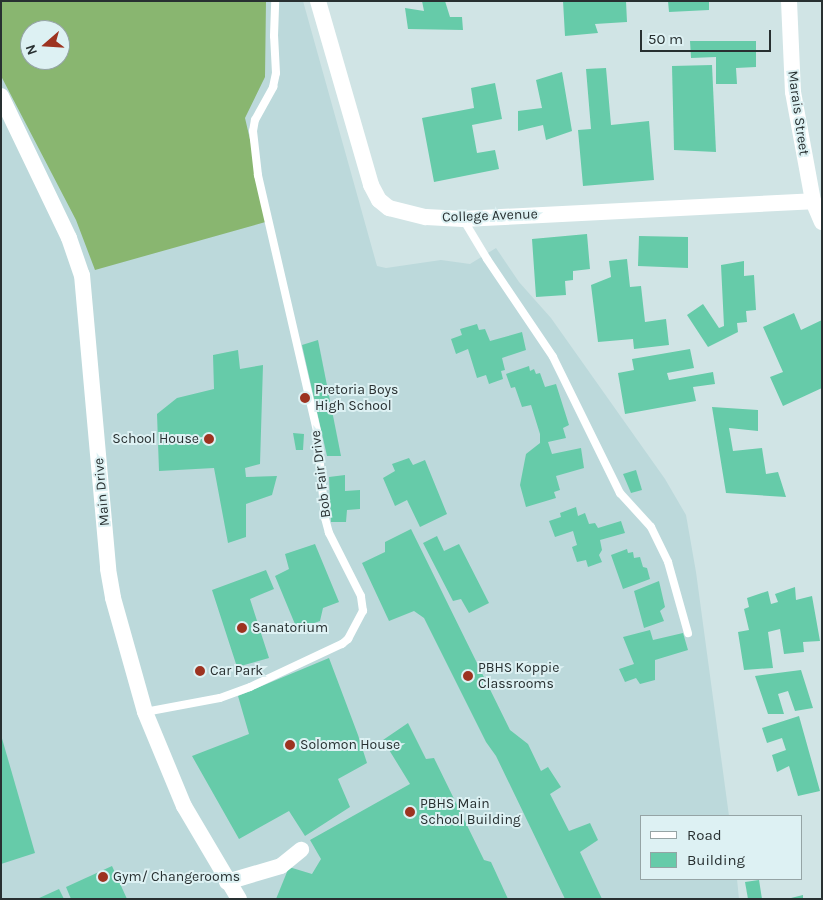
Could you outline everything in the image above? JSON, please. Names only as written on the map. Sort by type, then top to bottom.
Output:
[{"type":"street","name":"College Avenue","points":[[318,1],[371,185],[379,200],[389,208],[426,218],[463,219],[813,201]]},
{"type":"street","name":"Marais Street","points":[[789,1],[794,92],[813,201],[822,222]]},
{"type":"street","name":"Main Drive","points":[[1,96],[70,238],[82,275],[108,569],[113,598],[145,712],[184,806],[239,899]]},
{"type":"street","points":[[228,899],[228,882],[281,866],[301,850]]},
{"type":"lane","name":"Bob Fair Drive","points":[[145,712],[220,698],[250,687],[342,644],[348,639],[363,611],[361,596],[329,533],[325,518],[317,431],[258,175],[253,131],[255,120],[273,87],[276,74],[275,1]]},
{"type":"lane","points":[[463,219],[487,259],[553,357],[620,493],[651,527],[668,562],[688,633]]},
{"type":"shaded area","name":"Pretoria Boys High School","points":[[1,1],[303,1],[377,266],[386,268],[441,260],[470,264],[496,248],[519,282],[551,318],[665,479],[686,515],[696,572],[729,815],[640,815],[640,880],[737,880],[739,899],[1,899]]},
{"type":"green space","points":[[1,1],[266,1],[265,77],[245,118],[269,221],[95,270],[76,220],[1,76]]},
{"type":"building","points":[[422,1],[445,1],[450,17],[462,17],[463,30],[408,29],[405,8],[424,11]]},
{"type":"building","points":[[563,1],[626,1],[627,22],[595,24],[598,33],[565,36]]},
{"type":"building","points":[[668,1],[709,1],[709,10],[669,12]]},
{"type":"building","points":[[690,41],[756,41],[756,67],[736,68],[737,84],[716,84],[716,57],[691,58]]},
{"type":"building","points":[[712,65],[716,152],[674,150],[672,66]]},
{"type":"building","points":[[606,68],[611,125],[649,121],[654,180],[583,186],[578,130],[591,129],[586,69]]},
{"type":"building","points":[[562,72],[572,131],[546,140],[543,125],[518,131],[518,111],[542,108],[536,80]]},
{"type":"building","points":[[495,83],[502,119],[472,125],[477,153],[495,150],[499,169],[434,182],[422,118],[474,108],[471,88]]},
{"type":"building","points":[[587,234],[590,269],[573,271],[573,280],[565,281],[566,295],[536,297],[532,239]]},
{"type":"building","points":[[639,236],[688,237],[688,268],[638,266]]},
{"type":"building","points":[[627,259],[630,287],[641,286],[645,322],[666,319],[669,345],[634,349],[633,339],[598,342],[591,285],[611,277],[609,261]]},
{"type":"building","points":[[744,261],[744,276],[754,275],[756,310],[746,311],[747,322],[737,323],[738,332],[708,347],[687,315],[703,304],[719,328],[724,326],[721,265]]},
{"type":"building","points":[[794,313],[801,330],[822,320],[822,388],[783,406],[770,377],[783,372],[763,327]]},
{"type":"building","points":[[477,324],[479,330],[485,329],[490,341],[522,332],[526,350],[502,358],[505,370],[501,371],[503,379],[489,384],[486,375],[477,378],[468,349],[456,354],[451,339],[462,335],[460,329]]},
{"type":"building","points":[[318,340],[341,456],[327,456],[302,345]]},
{"type":"building","points":[[690,349],[694,368],[667,373],[669,380],[713,372],[715,384],[693,387],[696,401],[625,414],[618,373],[634,370],[632,359]]},
{"type":"building","name":"School House","points":[[238,350],[240,369],[263,365],[260,464],[245,468],[246,477],[277,476],[272,495],[246,504],[246,537],[228,543],[214,468],[159,471],[157,414],[177,398],[214,389],[213,355]]},
{"type":"building","points":[[529,366],[530,371],[534,369],[536,374],[540,373],[545,387],[556,384],[569,425],[563,428],[566,438],[548,442],[552,454],[581,448],[584,468],[556,476],[560,490],[554,492],[556,498],[526,507],[520,485],[526,454],[540,443],[540,434],[531,405],[522,407],[515,387],[511,388],[506,374]]},
{"type":"building","points":[[712,407],[758,410],[758,431],[729,428],[733,451],[762,448],[766,474],[778,472],[786,497],[726,493]]},
{"type":"building","points":[[293,433],[304,434],[303,450],[296,450]]},
{"type":"building","points":[[409,458],[413,465],[425,460],[447,514],[420,527],[407,500],[395,506],[383,478],[395,471],[392,464]]},
{"type":"building","points":[[636,470],[642,490],[631,493],[623,474]]},
{"type":"building","points":[[345,475],[345,491],[360,490],[360,509],[347,510],[346,522],[331,522],[329,477]]},
{"type":"building","points":[[576,507],[578,516],[585,513],[589,524],[595,523],[598,528],[621,521],[625,533],[600,540],[602,550],[599,555],[602,562],[588,567],[586,560],[577,562],[572,547],[577,545],[573,531],[555,537],[549,521],[561,517],[560,513]]},
{"type":"building","name":"PBHS Koppie Classrooms","points":[[411,529],[510,730],[528,744],[541,771],[548,767],[561,787],[550,794],[569,831],[590,823],[598,840],[580,852],[602,899],[565,899],[496,756],[486,742],[424,618],[414,611],[389,621],[362,563],[385,552],[385,542]]},
{"type":"building","points":[[437,536],[444,551],[459,544],[489,603],[469,613],[461,599],[453,601],[423,543]]},
{"type":"building","points":[[315,544],[339,602],[323,608],[320,621],[297,629],[275,576],[289,569],[285,554]]},
{"type":"building","points":[[627,549],[628,553],[633,552],[634,558],[640,557],[643,567],[647,568],[650,579],[623,589],[611,555]]},
{"type":"building","name":"Sanatorium","points":[[266,570],[274,589],[250,599],[269,658],[237,667],[212,590]]},
{"type":"building","points":[[659,581],[665,607],[660,611],[664,621],[644,628],[634,591]]},
{"type":"building","points":[[795,587],[796,600],[812,596],[820,641],[803,642],[804,652],[784,654],[780,629],[768,632],[773,668],[744,670],[738,632],[749,630],[744,609],[749,607],[747,598],[768,591],[771,604],[778,602],[775,594]]},
{"type":"building","points":[[650,630],[653,640],[683,633],[688,650],[655,660],[655,680],[640,684],[636,678],[625,682],[619,669],[634,664],[623,637]]},
{"type":"building","name":"Solomon House","points":[[329,658],[367,763],[338,779],[350,807],[305,836],[289,811],[239,839],[192,756],[249,734],[238,696]]},
{"type":"building","points":[[801,670],[813,708],[795,711],[788,691],[778,694],[784,714],[768,714],[755,676]]},
{"type":"building","points":[[799,716],[820,791],[798,796],[789,766],[777,772],[772,755],[786,750],[782,738],[767,743],[762,728]]},
{"type":"building","name":"PBHS Main School Building","points":[[408,723],[426,759],[434,758],[484,860],[491,862],[508,899],[276,899],[289,867],[312,874],[321,859],[310,840],[410,784],[383,740]]},
{"type":"building","points":[[1,735],[35,853],[1,864]]},
{"type":"building","name":"Gym/ Changerooms","points":[[112,866],[127,899],[71,899],[66,887]]},
{"type":"building","points":[[759,880],[762,899],[748,899],[745,882]]},
{"type":"building","points":[[59,889],[64,899],[37,899]]},
{"type":"building","points":[[803,895],[803,899],[791,899],[791,898]]},
{"type":"place","name":"Pretoria Boys High School","points":[[305,398]]},
{"type":"place","name":"School House","points":[[209,439]]},
{"type":"place","name":"Sanatorium","points":[[242,628]]},
{"type":"place","name":"Car Park","points":[[200,671]]},
{"type":"place","name":"PBHS Koppie Classrooms","points":[[468,676]]},
{"type":"place","name":"Solomon House","points":[[290,745]]},
{"type":"place","name":"PBHS Main School Building","points":[[410,812]]},
{"type":"place","name":"Gym/ Changerooms","points":[[103,877]]}]
